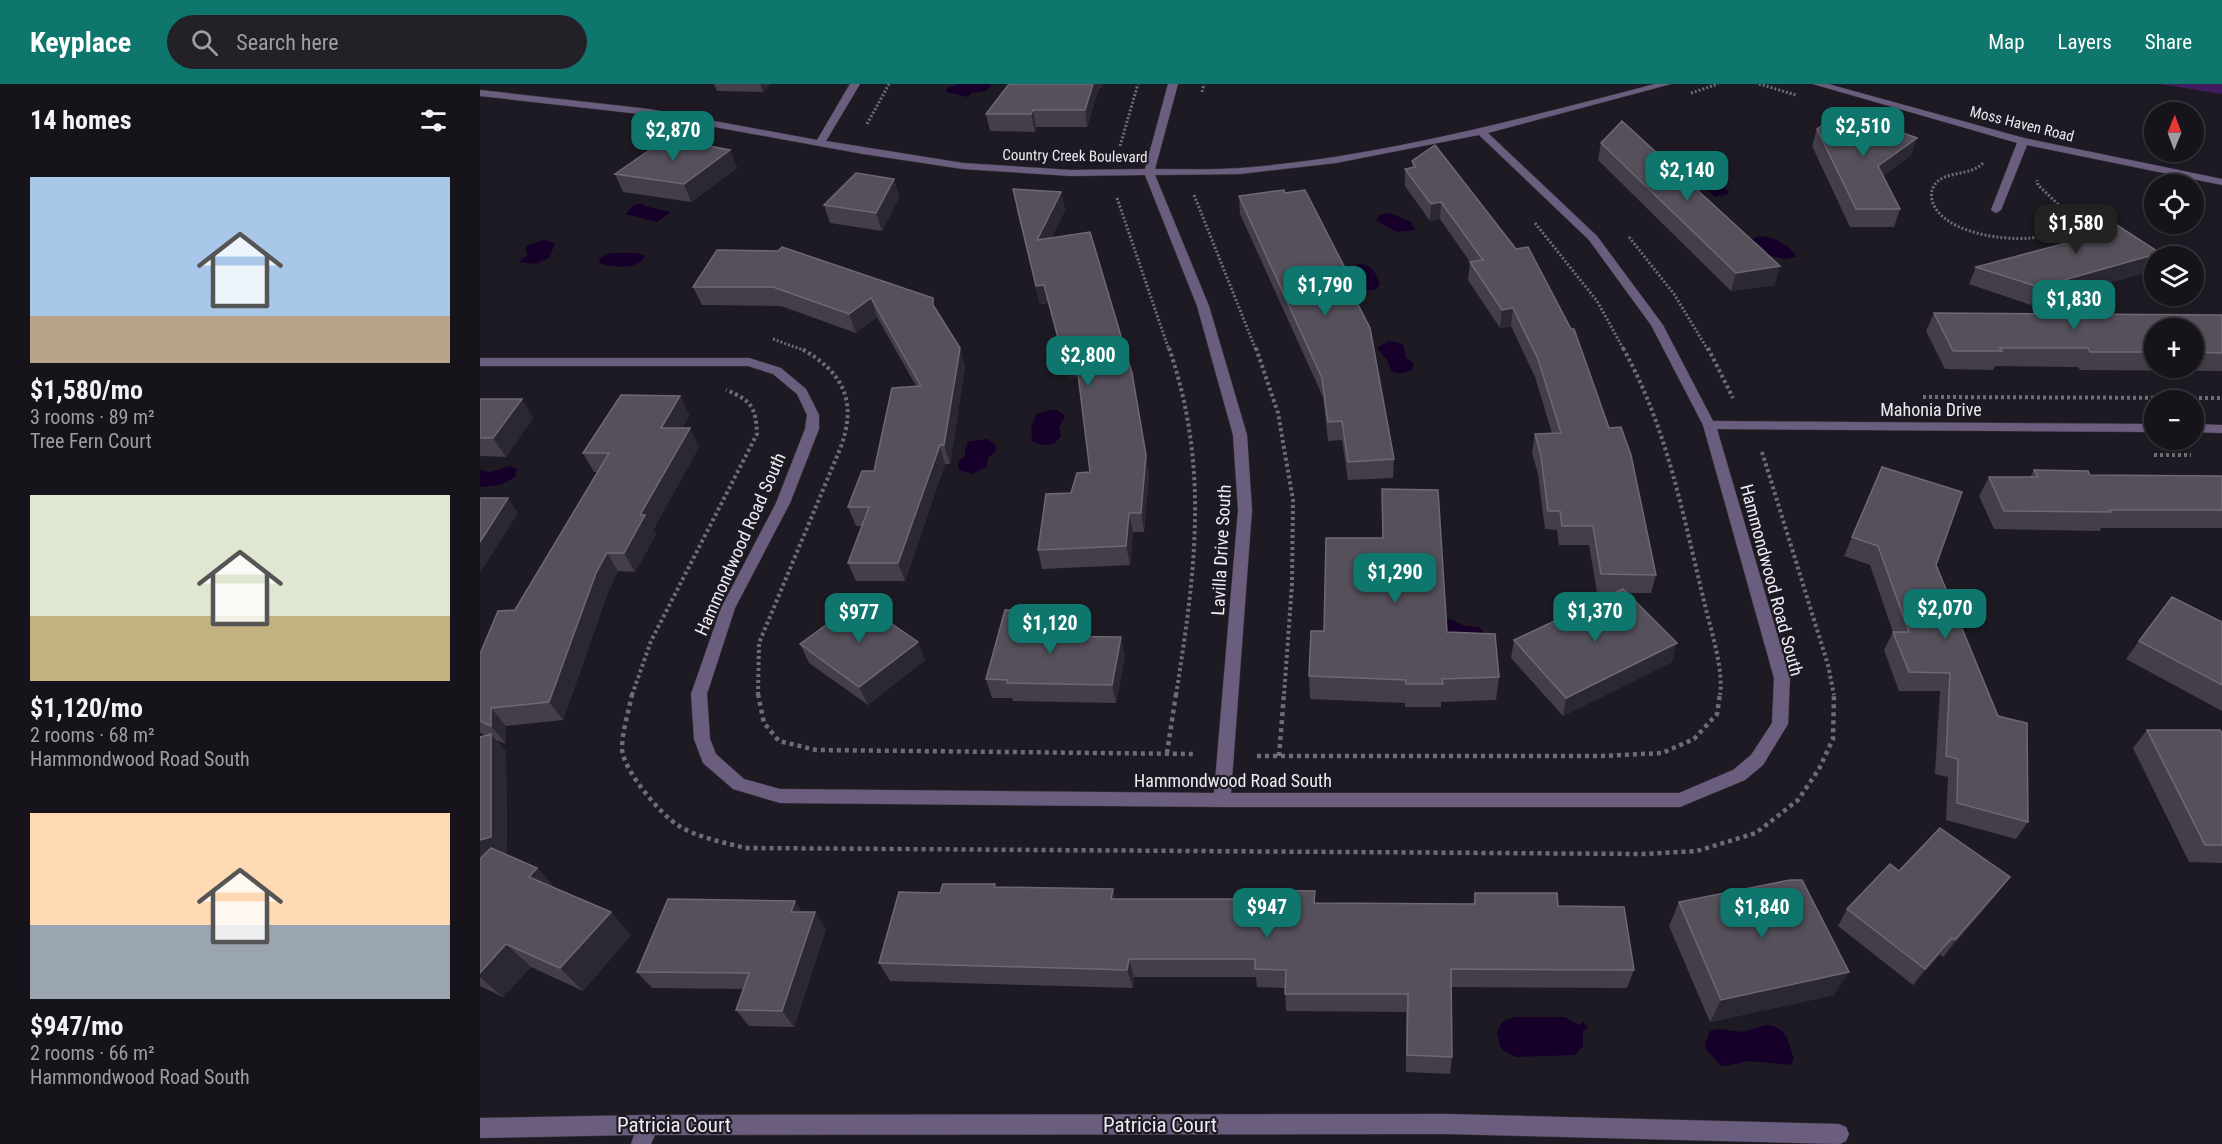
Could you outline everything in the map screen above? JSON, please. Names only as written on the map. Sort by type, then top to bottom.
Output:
[{"type":"street","points":[[820,143],[855,84]]},
{"type":"street","points":[[1149,173],[1173,84]]},
{"type":"street","name":"Country Creek Boulevard","points":[[480,93],[534,94],[988,169],[1060,173],[1149,173],[1240,171],[1336,160],[1482,132],[1666,84]]},
{"type":"street","name":"Moss Haven Road","points":[[1818,84],[2023,141],[2222,182]]},
{"type":"street","name":"Hammondwood Road South","points":[[480,362],[749,362],[777,371],[802,392],[813,415],[812,429],[783,502],[728,608],[699,694],[702,739],[709,758],[739,784],[780,796],[1222,800],[1680,800],[1739,775],[1757,760],[1780,724],[1782,678],[1709,425],[1657,325],[1593,238],[1482,132]]},
{"type":"street","points":[[1996,210],[2023,141]]},
{"type":"street","name":"Lavilla Drive South","points":[[1149,173],[1203,306],[1240,435],[1245,510],[1222,800]]},
{"type":"street","name":"Mahonia Drive","points":[[1709,425],[2144,428]]},
{"type":"street","points":[[2204,428],[2222,429]]},
{"type":"street","name":"Patricia Court","points":[[480,1128],[644,1135],[1446,1125],[1839,1134]]},
{"type":"path","points":[[831,124],[864,130],[889,84]]},
{"type":"path","points":[[1138,84],[1117,156],[1154,156]]},
{"type":"path","points":[[1115,193],[1171,356],[1183,396],[1192,442],[1197,504],[1195,548],[1167,753]]},
{"type":"path","points":[[771,339],[802,350],[835,373],[845,392],[850,409],[847,430],[840,449],[759,643],[758,702],[764,723],[779,741],[816,750],[1602,756],[1662,753],[1694,739],[1717,714],[1721,688],[1716,653],[1670,459],[1652,409],[1626,352],[1597,302],[1528,215]]},
{"type":"path","points":[[1732,396],[1742,396]]},
{"type":"path","points":[[1912,397],[2222,398]]},
{"type":"shaded area","points":[[959,84],[990,84],[991,86],[985,91],[971,93],[968,97],[946,92],[947,88]]},
{"type":"shaded area","points":[[2160,84],[2222,84],[2222,94]]},
{"type":"shaded area","points":[[1702,176],[1717,178],[1729,194],[1715,197],[1696,180]]},
{"type":"shaded area","points":[[643,203],[644,206],[671,212],[657,222],[625,214],[634,205]]},
{"type":"shaded area","points":[[1390,213],[1411,222],[1415,230],[1397,232],[1376,221],[1379,215]]},
{"type":"shaded area","points":[[1759,236],[1780,242],[1796,257],[1784,259],[1767,255],[1765,249],[1752,239]]},
{"type":"shaded area","points":[[544,240],[555,244],[549,258],[536,264],[518,262],[528,255],[525,249],[528,245]]},
{"type":"shaded area","points":[[610,253],[638,253],[645,256],[637,264],[625,267],[599,263],[600,258]]},
{"type":"shaded area","points":[[1358,264],[1367,265],[1375,272],[1380,283],[1377,289],[1366,290],[1359,287],[1350,270]]},
{"type":"shaded area","points":[[1389,341],[1404,346],[1406,357],[1413,363],[1413,368],[1402,373],[1391,371],[1388,361],[1377,348]]},
{"type":"shaded area","points":[[1058,410],[1065,416],[1059,428],[1061,436],[1048,445],[1032,441],[1031,426],[1037,414]]},
{"type":"shaded area","points":[[987,439],[996,445],[995,452],[988,458],[987,467],[972,474],[959,470],[958,462],[965,456],[968,444],[966,442]]},
{"type":"shaded area","points":[[510,466],[517,469],[515,477],[500,485],[480,487],[480,470],[490,472]]},
{"type":"shaded area","points":[[1440,618],[1451,619],[1465,626],[1479,627],[1483,631],[1482,644],[1431,627]]},
{"type":"shaded area","points":[[1514,1017],[1565,1017],[1579,1025],[1583,1021],[1588,1027],[1583,1031],[1583,1046],[1575,1055],[1516,1057],[1504,1051],[1500,1046],[1497,1033],[1502,1022]]},
{"type":"shaded area","points":[[1765,1025],[1778,1028],[1786,1036],[1794,1059],[1790,1065],[1748,1061],[1727,1066],[1720,1065],[1706,1049],[1705,1044],[1710,1031],[1718,1029],[1743,1032]]},
{"type":"building","points":[[1009,84],[1093,84],[1085,110],[1033,110],[1031,114],[986,114]]},
{"type":"building","points":[[1840,113],[1917,138],[1878,166],[1900,209],[1856,209],[1817,129]]},
{"type":"building","points":[[1622,121],[1780,266],[1736,273],[1601,143]]},
{"type":"building","points":[[667,138],[730,150],[684,184],[615,174]]},
{"type":"building","points":[[1435,145],[1516,249],[1528,247],[1571,329],[1574,329],[1609,428],[1621,427],[1631,455],[1656,575],[1601,574],[1593,526],[1562,526],[1560,511],[1548,511],[1541,456],[1535,434],[1561,433],[1538,359],[1513,308],[1502,310],[1470,262],[1483,260],[1441,202],[1431,204],[1405,169],[1416,167],[1412,161]]},
{"type":"building","points":[[856,173],[894,179],[876,213],[824,205]]},
{"type":"building","points":[[1013,189],[1061,192],[1037,240],[1090,232],[1132,373],[1146,455],[1141,513],[1129,513],[1126,546],[1038,550],[1046,494],[1071,493],[1077,473],[1090,472],[1076,358],[1064,360],[1044,285],[1036,286]]},
{"type":"building","points":[[1284,190],[1285,193],[1305,190],[1346,270],[1341,271],[1370,328],[1394,459],[1348,462],[1342,421],[1328,422],[1322,378],[1239,196]]},
{"type":"building","points":[[2086,205],[2149,246],[2144,246],[2144,257],[2039,287],[1976,267],[2085,238]]},
{"type":"building","points":[[782,247],[933,298],[933,305],[960,348],[944,445],[940,445],[898,563],[848,563],[869,507],[848,507],[862,471],[874,471],[892,388],[921,386],[871,298],[849,314],[773,287],[693,287],[717,250],[778,251]]},
{"type":"building","points":[[1934,313],[2222,315],[2222,353],[2204,352],[2204,318],[2144,318],[2144,352],[2090,352],[2088,348],[2000,348],[2002,351],[1953,351]]},
{"type":"building","points":[[621,395],[680,396],[661,428],[690,428],[640,515],[645,515],[624,553],[607,553],[596,573],[549,702],[491,708],[491,726],[480,721],[480,654],[498,611],[515,610],[609,453],[583,453]]},
{"type":"building","points":[[480,399],[522,399],[493,438],[480,438]]},
{"type":"building","points":[[1882,467],[1962,492],[1936,565],[1998,716],[2027,723],[2028,822],[1957,803],[1958,759],[1946,756],[1950,673],[1909,672],[1893,632],[1909,632],[1878,546],[1852,537]]},
{"type":"building","points":[[2034,470],[2088,471],[2090,475],[2222,476],[2222,510],[2004,511],[1989,477],[2038,477]]},
{"type":"building","points":[[1382,489],[1438,490],[1447,632],[1495,634],[1499,677],[1442,679],[1443,684],[1406,684],[1406,680],[1309,676],[1311,631],[1324,631],[1326,538],[1383,538]]},
{"type":"building","points":[[480,498],[508,498],[480,542]]},
{"type":"building","points":[[1623,589],[1677,643],[1566,698],[1514,640]]},
{"type":"building","points":[[2172,597],[2222,622],[2222,685],[2139,641]]},
{"type":"building","points":[[859,601],[918,642],[859,687],[800,644]]},
{"type":"building","points":[[1005,610],[1040,610],[1033,636],[1121,637],[1112,685],[1007,683],[1008,680],[986,679]]},
{"type":"building","points":[[2147,730],[2220,730],[2222,733],[2222,845],[2205,845]]},
{"type":"building","points":[[491,734],[491,837],[480,840],[480,737]]},
{"type":"building","points":[[1940,828],[2010,877],[1955,940],[1952,938],[1925,969],[1847,909],[1890,864],[1899,871]]},
{"type":"building","points":[[491,848],[537,868],[529,877],[611,912],[560,968],[506,944],[480,973],[480,859]]},
{"type":"building","points":[[1790,880],[1802,880],[1849,972],[1721,1000],[1679,902]]},
{"type":"building","points":[[943,884],[1113,889],[1111,899],[1260,899],[1260,890],[1315,891],[1314,903],[1475,904],[1475,893],[1557,893],[1558,906],[1624,907],[1634,970],[1451,969],[1452,1057],[1407,1055],[1408,994],[1285,994],[1286,970],[1255,969],[1255,959],[1129,959],[1127,970],[879,963],[899,892],[940,893]]},
{"type":"building","points":[[668,899],[795,901],[791,912],[815,912],[782,1011],[736,1010],[749,973],[637,972]]}]
